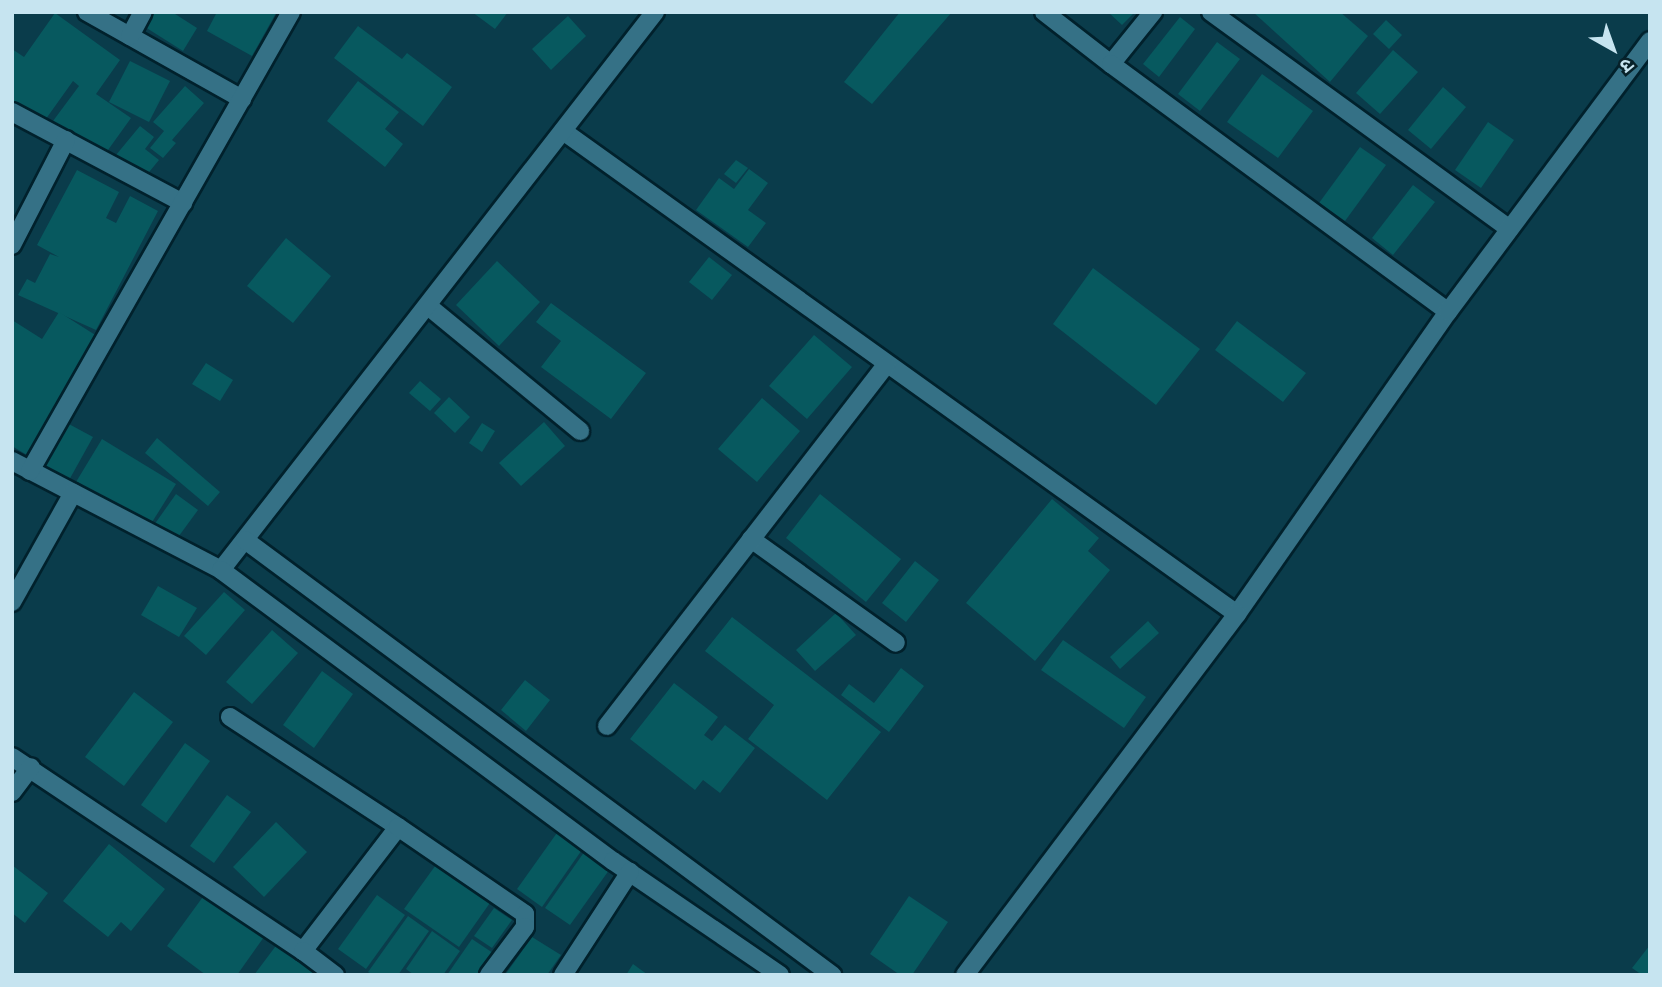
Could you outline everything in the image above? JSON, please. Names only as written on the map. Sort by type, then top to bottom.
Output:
[{"type":"street","points":[[87,12],[242,99]]},
{"type":"street","points":[[130,36],[143,12]]},
{"type":"street","points":[[30,471],[291,12]]},
{"type":"street","points":[[221,570],[655,12]]},
{"type":"street","points":[[1044,12],[1448,312]]},
{"type":"street","points":[[1111,64],[1153,12]]},
{"type":"street","points":[[1211,12],[1510,229]]},
{"type":"street","points":[[965,975],[1237,614],[1448,312],[1650,41]]},
{"type":"street","points":[[12,112],[183,203]]},
{"type":"street","points":[[563,131],[1237,614]]},
{"type":"street","points":[[12,245],[66,140]]},
{"type":"street","points":[[428,306],[580,431]]},
{"type":"street","points":[[607,726],[886,365]]},
{"type":"street","points":[[12,461],[221,570],[630,872],[780,975]]},
{"type":"street","points":[[12,602],[73,493]]},
{"type":"street","points":[[751,539],[896,643]]},
{"type":"street","points":[[245,540],[832,975]]},
{"type":"street","points":[[230,717],[398,827],[524,914],[525,927],[489,975]]},
{"type":"street","points":[[12,757],[31,767],[335,975]]},
{"type":"street","points":[[12,792],[31,767]]},
{"type":"street","points":[[303,951],[398,827]]},
{"type":"street","points":[[564,975],[630,872]]},
{"type":"building","points":[[155,12],[172,12],[197,28],[183,51],[145,27]]},
{"type":"building","points":[[217,12],[276,13],[252,56],[207,31]]},
{"type":"building","points":[[472,12],[508,12],[495,29]]},
{"type":"building","points":[[900,12],[952,12],[872,104],[844,82]]},
{"type":"building","points":[[1108,12],[1135,12],[1122,25]]},
{"type":"building","points":[[1253,12],[1340,12],[1368,36],[1330,82]]},
{"type":"building","points":[[55,13],[120,60],[96,94],[131,118],[103,157],[53,121],[79,86],[73,81],[43,123],[12,101],[12,49],[24,57]]},
{"type":"building","points":[[568,16],[586,36],[551,70],[532,49]]},
{"type":"building","points":[[1180,17],[1195,29],[1159,77],[1143,64]]},
{"type":"building","points":[[1386,20],[1402,35],[1389,49],[1373,34]]},
{"type":"building","points":[[358,26],[402,59],[407,53],[452,87],[423,126],[334,58]]},
{"type":"building","points":[[1217,42],[1240,59],[1200,111],[1178,94]]},
{"type":"building","points":[[1393,50],[1418,72],[1380,114],[1356,93]]},
{"type":"building","points":[[130,61],[170,81],[149,122],[109,102]]},
{"type":"building","points":[[1262,74],[1313,111],[1278,158],[1227,122]]},
{"type":"building","points":[[358,81],[399,112],[385,129],[403,144],[385,167],[327,121]]},
{"type":"building","points":[[185,86],[204,103],[172,140],[176,143],[163,158],[150,148],[164,131],[153,122]]},
{"type":"building","points":[[1443,87],[1466,107],[1431,149],[1408,130]]},
{"type":"building","points":[[1488,122],[1514,140],[1481,188],[1455,170]]},
{"type":"building","points":[[140,126],[154,137],[145,149],[159,160],[145,177],[116,155]]},
{"type":"building","points":[[1360,147],[1386,165],[1345,221],[1319,203]]},
{"type":"building","points":[[736,160],[748,168],[736,183],[724,174]]},
{"type":"building","points":[[749,169],[768,183],[748,210],[766,223],[748,247],[696,210],[719,178],[734,189]]},
{"type":"building","points":[[77,170],[119,192],[106,218],[116,223],[130,196],[158,211],[96,330],[18,295],[27,279],[35,283],[50,254],[59,257],[37,245]]},
{"type":"building","points":[[1413,185],[1435,202],[1393,255],[1372,238]]},
{"type":"building","points":[[286,238],[331,276],[293,323],[247,286]]},
{"type":"building","points":[[709,257],[732,275],[712,300],[689,282]]},
{"type":"building","points":[[497,261],[540,302],[499,346],[456,305]]},
{"type":"building","points":[[1093,268],[1200,349],[1156,405],[1053,324]]},
{"type":"building","points":[[551,303],[646,373],[611,419],[541,367],[561,341],[536,322]]},
{"type":"building","points":[[59,312],[100,338],[27,455],[12,446],[12,320],[42,339]]},
{"type":"building","points":[[1237,321],[1306,373],[1283,402],[1215,350]]},
{"type":"building","points":[[814,335],[852,367],[807,419],[769,386]]},
{"type":"building","points":[[206,363],[233,380],[220,401],[192,384]]},
{"type":"building","points":[[420,381],[441,399],[430,411],[409,393]]},
{"type":"building","points":[[449,397],[470,417],[455,433],[434,413]]},
{"type":"building","points":[[762,398],[800,431],[757,482],[718,449]]},
{"type":"building","points":[[544,422],[565,446],[521,486],[499,463]]},
{"type":"building","points":[[67,423],[93,437],[68,482],[42,468]]},
{"type":"building","points":[[482,423],[495,431],[482,452],[469,443]]},
{"type":"building","points":[[157,438],[220,492],[208,506],[145,453]]},
{"type":"building","points":[[102,439],[176,484],[149,527],[76,482]]},
{"type":"building","points":[[176,494],[198,510],[176,540],[154,525]]},
{"type":"building","points":[[820,494],[901,559],[866,602],[786,538]]},
{"type":"building","points":[[1052,499],[1099,538],[1088,551],[1110,570],[1035,661],[966,603]]},
{"type":"building","points":[[915,561],[939,580],[906,622],[882,603]]},
{"type":"building","points":[[158,586],[197,608],[179,637],[141,615]]},
{"type":"building","points":[[224,592],[245,610],[206,655],[184,636]]},
{"type":"building","points":[[836,613],[856,635],[815,671],[796,650]]},
{"type":"building","points":[[732,617],[881,732],[827,800],[748,739],[774,705],[705,651]]},
{"type":"building","points":[[1148,621],[1159,633],[1120,669],[1110,657]]},
{"type":"building","points":[[272,630],[298,653],[252,704],[226,682]]},
{"type":"building","points":[[1063,640],[1146,697],[1124,728],[1041,670]]},
{"type":"building","points":[[901,668],[924,686],[889,732],[841,695],[849,684],[874,703]]},
{"type":"building","points":[[322,671],[353,694],[314,748],[283,725]]},
{"type":"building","points":[[525,680],[550,700],[526,731],[501,710]]},
{"type":"building","points":[[674,683],[718,717],[704,735],[712,741],[725,725],[755,748],[720,793],[703,780],[695,790],[630,739]]},
{"type":"building","points":[[134,692],[173,722],[124,786],[85,757]]},
{"type":"building","points":[[185,743],[210,761],[166,823],[141,805]]},
{"type":"building","points":[[227,795],[251,812],[214,863],[190,846]]},
{"type":"building","points":[[276,822],[307,852],[264,897],[233,867]]},
{"type":"building","points":[[559,830],[584,847],[542,907],[517,889]]},
{"type":"building","points":[[109,844],[165,889],[131,931],[121,922],[108,937],[63,901]]},
{"type":"building","points":[[587,848],[612,866],[570,925],[545,908]]},
{"type":"building","points":[[438,862],[492,900],[459,947],[404,909]]},
{"type":"building","points":[[12,865],[48,893],[25,923],[12,913]]},
{"type":"building","points":[[205,894],[264,937],[237,975],[206,975],[167,946]]},
{"type":"building","points":[[377,895],[405,915],[366,969],[338,949]]},
{"type":"building","points":[[909,896],[948,922],[912,975],[900,975],[870,954]]},
{"type":"building","points":[[494,908],[512,920],[492,948],[474,936]]},
{"type":"building","points":[[408,916],[429,931],[398,975],[373,975],[368,972]]},
{"type":"building","points":[[432,931],[460,951],[443,975],[414,975],[406,969]]},
{"type":"building","points":[[532,937],[561,955],[547,975],[505,975]]},
{"type":"building","points":[[472,939],[493,953],[479,975],[447,975]]},
{"type":"building","points":[[278,943],[322,975],[254,975]]},
{"type":"building","points":[[1650,945],[1650,975],[1642,975],[1632,968]]},
{"type":"building","points":[[633,964],[648,975],[626,975]]}]
